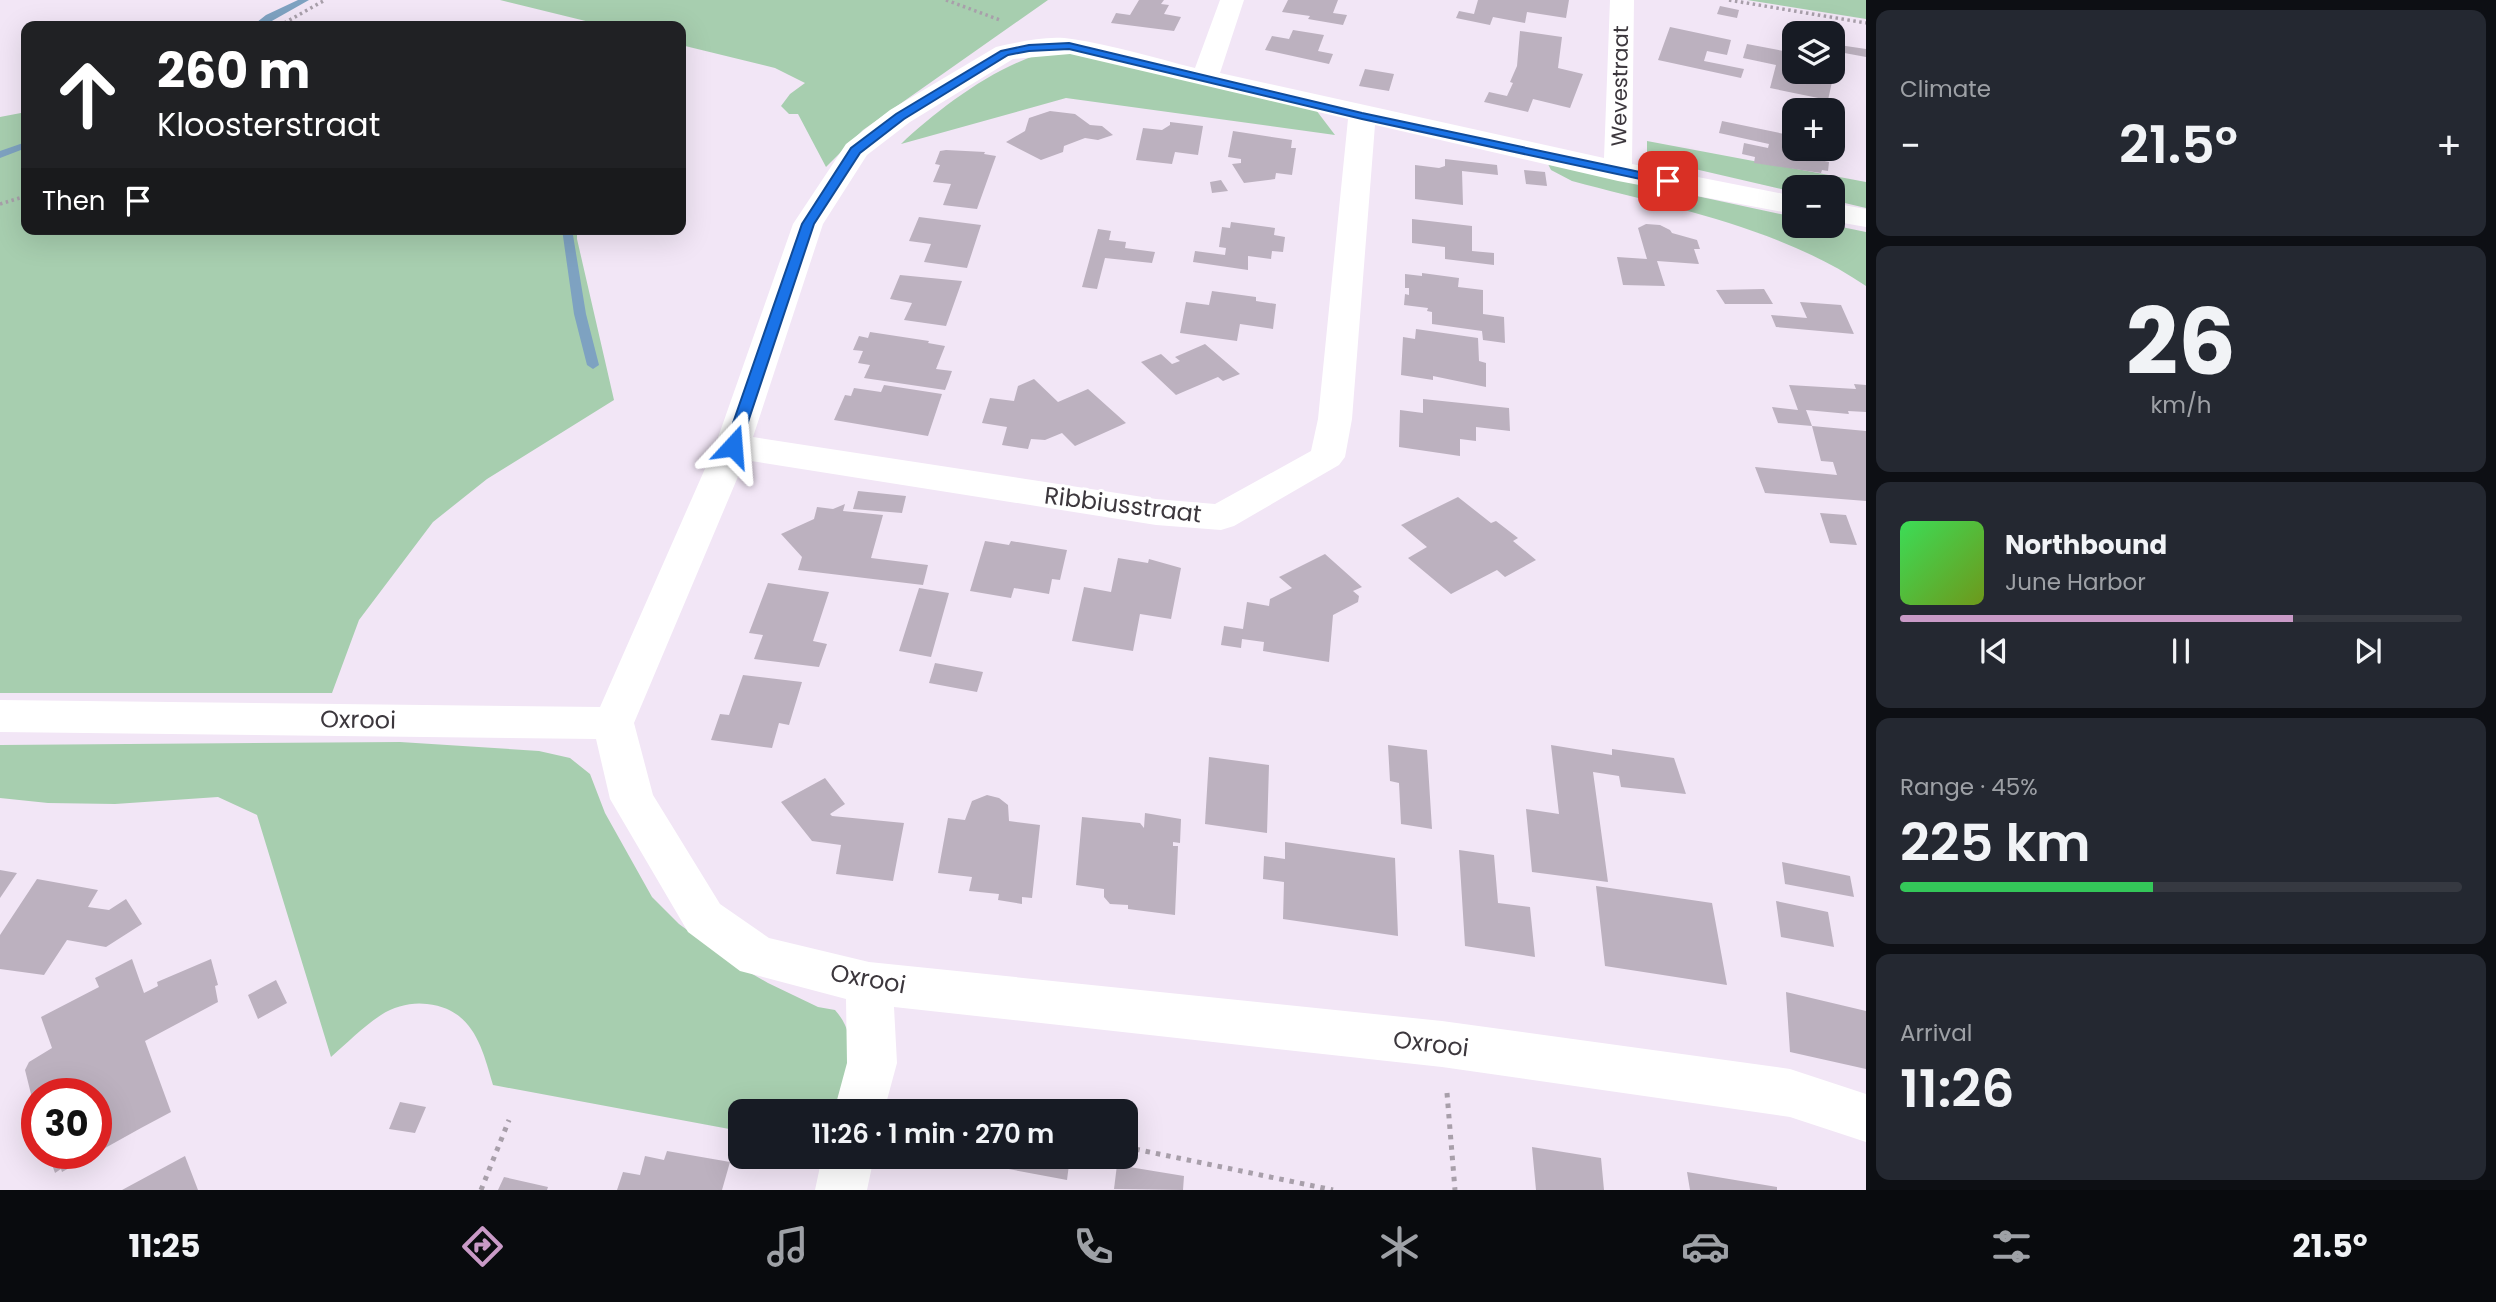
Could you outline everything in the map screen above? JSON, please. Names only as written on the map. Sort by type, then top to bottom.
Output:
[{"type":"street","points":[[1205,78],[1232,0]]},
{"type":"street","name":"Wevestraat","points":[[1618,172],[1622,0]]},
{"type":"street","points":[[613,723],[733,446],[808,224],[856,150],[900,116],[1005,53],[1029,48],[1069,46],[1362,116],[1618,172],[1782,203]]},
{"type":"street","name":"Ribbiusstraat","points":[[733,446],[1156,512],[1221,517],[1327,457],[1335,419],[1362,116]]},
{"type":"street","points":[[1845,214],[1866,218]]},
{"type":"street","name":"Oxrooi","points":[[0,716],[613,723],[632,799],[704,918],[757,956],[869,983],[1442,1044],[1790,1093],[1866,1118]]},
{"type":"street","points":[[862,1099],[872,1063],[869,983]]},
{"type":"street","points":[[841,1190],[845,1169]]},
{"type":"path","points":[[288,21],[325,0]]},
{"type":"path","points":[[1729,0],[1866,23]]},
{"type":"path","points":[[0,204],[21,198]]},
{"type":"path","points":[[1442,1044],[1455,1190]]},
{"type":"path","points":[[481,1190],[509,1120]]},
{"type":"path","points":[[1138,1150],[1333,1190]]},
{"type":"green space","points":[[500,0],[1048,0],[863,130],[826,167],[798,114],[789,114],[781,106],[790,94],[805,83],[775,68],[686,46],[686,21],[586,21]]},
{"type":"green space","points":[[1747,0],[1866,0],[1866,19]]},
{"type":"green space","points":[[1057,50],[1316,110],[1335,135],[1066,98],[901,144],[934,115],[974,86],[1016,63]]},
{"type":"green space","points":[[21,113],[21,235],[577,235],[614,400],[487,479],[433,522],[359,620],[332,693],[0,693],[0,117]]},
{"type":"green space","points":[[1647,141],[1829,175],[1782,175],[1782,189],[1656,160],[1647,152]]},
{"type":"green space","points":[[1548,164],[1782,214],[1782,238],[1845,238],[1845,228],[1866,232],[1866,286],[1797,248],[1761,234],[1572,181],[1551,170]]},
{"type":"green space","points":[[1845,178],[1866,182],[1866,208],[1845,203]]},
{"type":"green space","points":[[400,742],[539,751],[570,758],[590,774],[605,813],[652,897],[679,924],[728,960],[768,983],[818,1007],[835,1010],[843,1022],[851,1046],[849,1072],[842,1099],[728,1099],[728,1129],[493,1085],[485,1057],[465,1022],[443,1007],[427,1004],[410,1004],[386,1012],[331,1057],[257,815],[218,797],[115,804],[48,803],[0,798],[0,745]]},
{"type":"building","points":[[1139,0],[1164,0],[1161,4],[1169,5],[1164,14],[1181,17],[1174,31],[1111,23],[1116,13],[1130,15]]},
{"type":"building","points":[[1288,0],[1338,0],[1333,13],[1347,15],[1343,25],[1308,19],[1310,16],[1282,12]]},
{"type":"building","points":[[1478,0],[1569,0],[1566,18],[1527,12],[1525,23],[1493,17],[1490,25],[1456,18],[1459,11],[1474,14]]},
{"type":"building","points":[[1720,6],[1739,10],[1737,18],[1717,14]]},
{"type":"building","points":[[1670,27],[1731,40],[1727,55],[1707,51],[1704,61],[1744,69],[1741,78],[1658,60]]},
{"type":"building","points":[[1293,30],[1324,35],[1318,51],[1333,54],[1329,64],[1265,50],[1272,36],[1289,39]]},
{"type":"building","points":[[1520,31],[1562,37],[1558,68],[1583,74],[1570,108],[1533,99],[1528,112],[1484,102],[1489,92],[1507,96],[1517,66]]},
{"type":"building","points":[[1747,44],[1782,51],[1782,84],[1832,84],[1828,98],[1770,88],[1776,65],[1743,58]]},
{"type":"building","points":[[1845,46],[1866,49],[1866,57],[1845,53]]},
{"type":"building","points":[[1365,69],[1394,74],[1389,91],[1359,86]]},
{"type":"building","points":[[1050,111],[1075,114],[1090,125],[1102,126],[1113,135],[1098,140],[1085,138],[1064,146],[1063,152],[1041,160],[1006,142],[1025,131],[1029,118]]},
{"type":"building","points":[[1722,121],[1782,134],[1782,161],[1825,161],[1829,162],[1828,171],[1822,170],[1821,173],[1754,163],[1755,157],[1742,154],[1744,143],[1768,148],[1769,144],[1719,133]]},
{"type":"building","points":[[1170,122],[1203,126],[1198,155],[1175,152],[1172,164],[1136,160],[1143,128],[1162,130],[1170,125]]},
{"type":"building","points":[[1233,131],[1292,140],[1291,148],[1296,148],[1292,175],[1276,173],[1275,179],[1244,183],[1232,164],[1241,163],[1241,159],[1228,157]]},
{"type":"building","points":[[940,151],[985,152],[984,154],[996,156],[977,209],[943,205],[951,184],[933,182],[940,165],[935,164]]},
{"type":"building","points":[[1445,159],[1497,165],[1498,175],[1462,171],[1463,205],[1415,199],[1415,165],[1439,168],[1445,166]]},
{"type":"building","points":[[1524,170],[1545,172],[1547,186],[1526,184]]},
{"type":"building","points":[[1221,180],[1228,191],[1212,193],[1210,182]]},
{"type":"building","points":[[919,217],[981,225],[967,268],[924,262],[931,244],[909,241]]},
{"type":"building","points":[[1412,219],[1472,226],[1472,251],[1494,253],[1494,265],[1445,259],[1445,247],[1412,243]]},
{"type":"building","points":[[1231,222],[1275,228],[1274,235],[1285,237],[1283,252],[1272,251],[1271,259],[1248,256],[1248,270],[1193,262],[1195,251],[1225,255],[1226,248],[1219,247],[1222,227],[1230,228]]},
{"type":"building","points":[[1646,224],[1660,225],[1672,233],[1697,240],[1700,249],[1694,249],[1699,264],[1657,261],[1665,286],[1623,285],[1617,257],[1647,259],[1638,228]]},
{"type":"building","points":[[1098,229],[1111,231],[1109,240],[1126,242],[1125,248],[1155,252],[1152,263],[1105,258],[1097,289],[1082,287]]},
{"type":"building","points":[[1422,273],[1459,278],[1458,287],[1483,290],[1483,314],[1504,317],[1505,343],[1483,340],[1482,331],[1432,324],[1432,312],[1427,311],[1428,308],[1404,305],[1405,294],[1409,295],[1409,288],[1405,288],[1405,274],[1422,276]]},
{"type":"building","points":[[900,275],[962,281],[946,326],[904,320],[912,303],[890,299]]},
{"type":"building","points":[[1764,289],[1773,304],[1725,304],[1716,290]]},
{"type":"building","points":[[1212,291],[1256,297],[1256,301],[1276,304],[1273,329],[1240,324],[1237,341],[1180,333],[1186,302],[1209,305]]},
{"type":"building","points":[[1800,302],[1841,305],[1854,334],[1776,327],[1771,315],[1807,318]]},
{"type":"building","points":[[1416,329],[1478,338],[1479,361],[1486,363],[1486,387],[1433,376],[1433,380],[1401,375],[1403,337],[1415,339]]},
{"type":"building","points":[[870,332],[945,346],[936,369],[952,371],[945,390],[864,378],[870,365],[858,363],[863,351],[853,350],[859,336],[868,338]]},
{"type":"building","points":[[1205,344],[1240,374],[1223,381],[1218,377],[1176,395],[1141,362],[1161,354],[1172,364],[1180,361],[1175,357]]},
{"type":"building","points":[[1034,379],[1058,402],[1088,389],[1126,423],[1075,446],[1062,433],[1045,440],[1031,439],[1028,449],[1002,445],[1007,427],[982,423],[990,398],[1014,401],[1018,386]]},
{"type":"building","points":[[1854,384],[1866,385],[1866,412],[1848,411],[1849,414],[1806,410],[1812,426],[1778,423],[1772,407],[1798,410],[1789,385],[1856,389]]},
{"type":"building","points":[[884,385],[942,394],[928,436],[834,420],[845,395],[851,396],[854,388],[881,392]]},
{"type":"building","points":[[1423,399],[1509,408],[1510,431],[1476,427],[1476,441],[1460,439],[1460,456],[1399,447],[1400,410],[1423,413]]},
{"type":"building","points":[[1812,426],[1866,431],[1866,501],[1765,493],[1755,467],[1837,475],[1833,462],[1821,461]]},
{"type":"building","points":[[858,491],[906,496],[902,513],[853,509]]},
{"type":"building","points":[[1458,497],[1491,523],[1496,521],[1518,538],[1513,541],[1536,560],[1505,577],[1497,570],[1451,594],[1408,558],[1427,547],[1401,525]]},
{"type":"building","points":[[845,504],[843,511],[883,515],[871,558],[928,565],[923,585],[798,570],[802,557],[781,534],[814,519],[817,507],[833,509]]},
{"type":"building","points":[[1820,513],[1846,515],[1857,545],[1830,543]]},
{"type":"building","points":[[985,541],[1009,545],[1011,541],[1067,550],[1060,580],[1052,579],[1049,594],[1014,588],[1011,598],[970,591]]},
{"type":"building","points":[[1325,554],[1362,587],[1353,591],[1359,596],[1358,602],[1333,615],[1329,662],[1263,651],[1264,642],[1242,639],[1241,648],[1221,645],[1224,626],[1243,629],[1247,602],[1269,606],[1270,599],[1292,588],[1279,577]]},
{"type":"building","points":[[1118,558],[1148,563],[1149,559],[1181,568],[1171,619],[1140,614],[1133,651],[1072,641],[1084,587],[1111,592]]},
{"type":"building","points":[[768,583],[829,592],[813,641],[827,644],[819,667],[754,659],[763,635],[749,633]]},
{"type":"building","points":[[919,588],[949,593],[931,657],[899,651]]},
{"type":"building","points":[[935,663],[983,672],[977,692],[929,683]]},
{"type":"building","points":[[743,675],[802,682],[789,725],[779,723],[772,748],[711,740],[720,714],[729,715]]},
{"type":"building","points":[[1388,745],[1427,750],[1432,829],[1401,824],[1399,783],[1390,781]]},
{"type":"building","points":[[1551,745],[1612,755],[1612,749],[1674,758],[1686,794],[1621,787],[1619,776],[1593,772],[1608,882],[1532,872],[1526,809],[1559,814]]},
{"type":"building","points":[[1209,757],[1269,765],[1267,833],[1205,824]]},
{"type":"building","points":[[825,778],[845,804],[830,814],[832,816],[904,823],[893,881],[836,874],[841,845],[812,841],[781,802]]},
{"type":"building","points":[[987,795],[999,798],[1008,805],[1009,821],[1040,825],[1032,898],[1022,897],[1022,904],[998,900],[999,894],[969,891],[972,877],[938,873],[948,818],[965,820],[972,801]]},
{"type":"building","points":[[1145,813],[1181,819],[1180,843],[1173,842],[1173,846],[1178,846],[1175,915],[1110,904],[1104,897],[1104,889],[1076,885],[1082,817],[1140,823],[1144,828]]},
{"type":"building","points":[[1285,842],[1395,858],[1398,936],[1283,919],[1284,882],[1263,879],[1264,856],[1285,859]]},
{"type":"building","points":[[1459,850],[1494,855],[1498,903],[1530,907],[1535,957],[1465,946]]},
{"type":"building","points":[[1782,862],[1850,876],[1854,897],[1785,884]]},
{"type":"building","points":[[0,870],[17,873],[0,898]]},
{"type":"building","points":[[37,879],[98,890],[88,907],[109,910],[126,899],[142,924],[106,947],[67,940],[44,975],[0,969],[0,935]]},
{"type":"building","points":[[1596,886],[1712,903],[1727,985],[1605,966]]},
{"type":"building","points":[[1776,901],[1828,912],[1834,947],[1781,937]]},
{"type":"building","points":[[132,959],[144,993],[158,986],[157,982],[211,959],[218,985],[215,986],[218,1002],[145,1041],[171,1112],[112,1144],[112,1078],[27,1078],[25,1070],[29,1062],[52,1048],[41,1017],[99,987],[95,978]]},
{"type":"building","points":[[276,980],[287,1003],[258,1019],[248,995]]},
{"type":"building","points":[[1786,992],[1866,1011],[1866,1069],[1790,1052]]},
{"type":"building","points":[[400,1102],[426,1107],[415,1133],[389,1129]]},
{"type":"building","points":[[1532,1147],[1601,1158],[1604,1190],[1536,1190]]},
{"type":"building","points":[[667,1151],[728,1162],[722,1190],[617,1190],[623,1172],[640,1175],[645,1156],[664,1160]]},
{"type":"building","points":[[185,1156],[198,1190],[122,1190]]},
{"type":"building","points":[[1138,1168],[1184,1176],[1183,1190],[1114,1189],[1116,1169]]},
{"type":"building","points":[[1009,1169],[1068,1169],[1067,1180]]},
{"type":"building","points":[[1687,1172],[1777,1187],[1777,1190],[1690,1190]]},
{"type":"building","points":[[504,1177],[548,1187],[547,1190],[498,1190]]},
{"type":"waterway","points":[[264,21],[305,0]]},
{"type":"waterway","points":[[0,155],[21,147]]},
{"type":"waterway","points":[[568,235],[580,314],[593,365]]},
{"type":"route","points":[[733,446],[808,224],[856,150],[900,116],[1005,53],[1029,48],[1069,46],[1362,116],[1668,181]]}]
